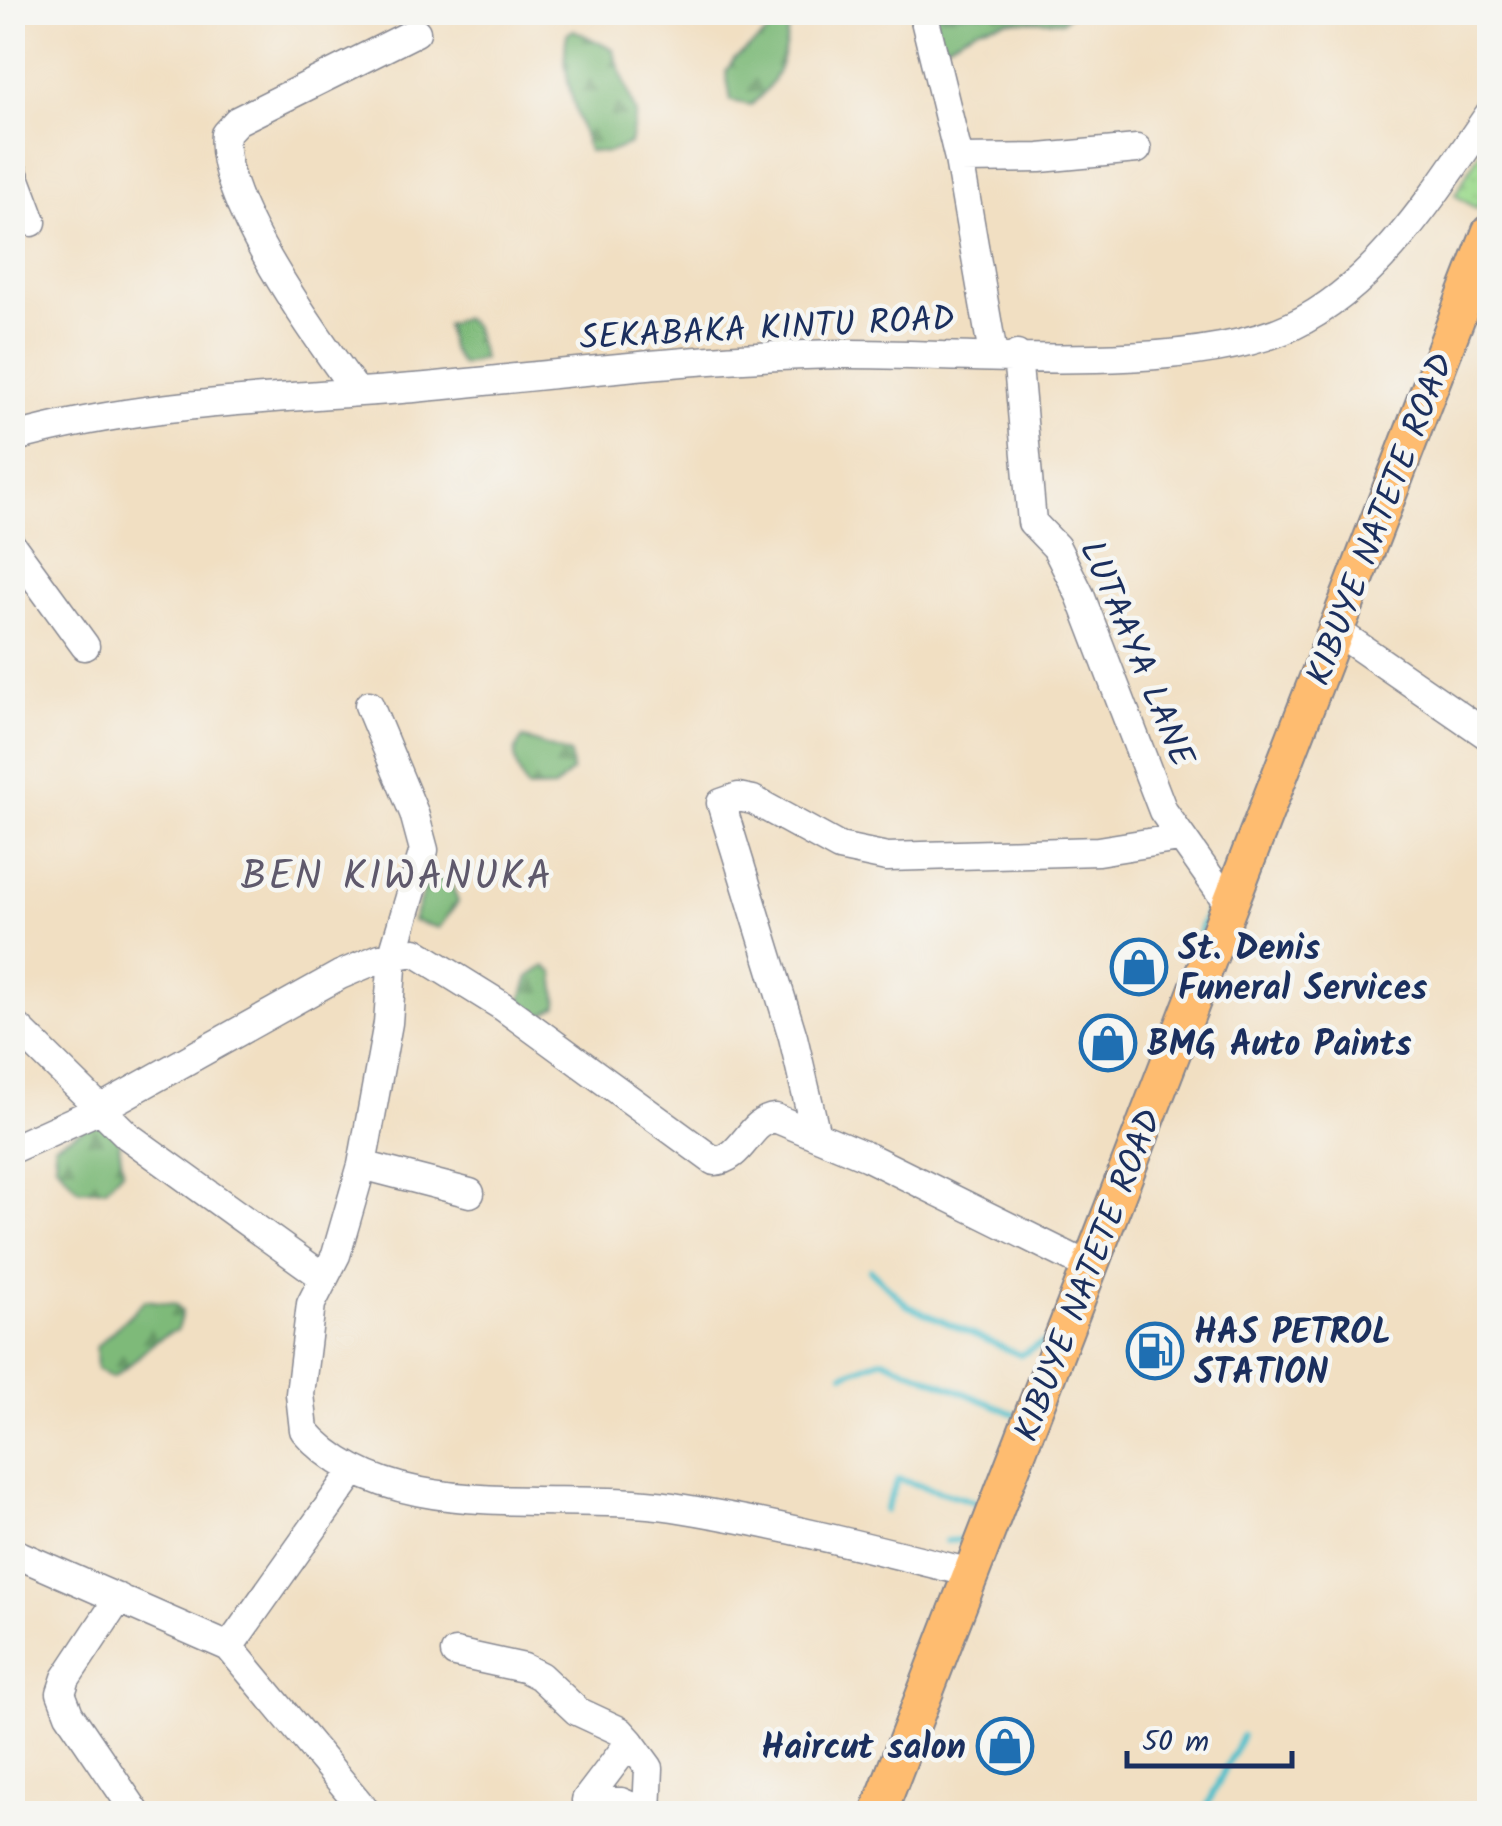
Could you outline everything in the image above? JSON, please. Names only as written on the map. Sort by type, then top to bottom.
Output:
[{"type":"main road","name":"KIBUYE NATETE ROAD","points":[[878,1814],[1490,232]]},
{"type":"street","name":"LUTAAYA LANE","points":[[924,12],[1005,355],[1032,522],[1056,547],[1080,595],[1164,811],[1179,838],[1230,906]]},
{"type":"street","points":[[358,392],[297,308],[256,233],[226,162],[225,134],[237,121],[416,32]]},
{"type":"street","name":"SEKABAKA KINTU ROAD","points":[[12,438],[119,415],[786,357],[1005,355],[1204,348],[1245,342],[1291,327],[1331,304],[1399,235],[1490,112]]},
{"type":"street","points":[[959,158],[1040,158],[1137,149]]},
{"type":"street","points":[[12,168],[32,222]]},
{"type":"street","points":[[12,546],[85,646]]},
{"type":"street","points":[[1336,630],[1490,737]]},
{"type":"street","points":[[369,705],[423,842],[392,954],[388,1022],[362,1164],[336,1255],[322,1276],[307,1328],[301,1424],[311,1440],[353,1472],[415,1488],[505,1501],[616,1501],[678,1508],[804,1531],[971,1573]]},
{"type":"street","points":[[816,1135],[761,925],[720,803],[738,797],[753,800],[839,847],[887,858],[1098,851],[1179,838]]},
{"type":"street","points":[[12,1149],[98,1110],[310,990],[392,954],[415,952],[432,959],[714,1160],[730,1157],[770,1118],[816,1135],[1090,1267]]},
{"type":"street","points":[[12,1022],[98,1110],[195,1187],[322,1276]]},
{"type":"street","points":[[362,1164],[470,1193]]},
{"type":"street","points":[[229,1647],[353,1472]]},
{"type":"street","points":[[12,1552],[229,1647],[368,1814]]},
{"type":"street","points":[[119,1598],[66,1678],[61,1693],[69,1714],[137,1814]]},
{"type":"street","points":[[455,1652],[524,1668],[540,1676],[577,1711],[620,1731],[630,1742],[649,1768],[648,1813],[621,1802],[586,1800],[630,1742]]},
{"type":"green space","points":[[934,13],[1072,13],[1062,21],[1010,20],[979,27],[945,45],[936,35]]},
{"type":"green space","points":[[780,24],[788,29],[773,80],[751,105],[731,101],[726,72],[734,59]]},
{"type":"green space","points":[[574,30],[613,50],[636,114],[630,144],[607,153],[588,151],[571,92],[565,48],[567,34]]},
{"type":"green space","points":[[1489,136],[1489,177],[1477,209],[1455,195]]},
{"type":"green space","points":[[463,318],[473,325],[483,359],[461,365],[450,347],[446,325]]},
{"type":"green space","points":[[523,738],[570,754],[572,771],[554,788],[527,789],[515,757]]},
{"type":"green space","points":[[429,876],[451,883],[458,902],[439,928],[413,921]]},
{"type":"green space","points":[[545,966],[554,973],[558,1006],[540,1016],[521,1001],[529,977]]},
{"type":"green space","points":[[102,1119],[118,1138],[123,1170],[106,1188],[79,1190],[56,1164],[54,1145]]},
{"type":"green space","points":[[145,1300],[176,1304],[182,1312],[177,1330],[158,1340],[112,1378],[97,1369],[96,1347]]},
{"type":"waterway","points":[[1191,958],[1208,907]]},
{"type":"waterway","points":[[870,1270],[908,1306],[1020,1355],[1045,1342]]},
{"type":"waterway","points":[[844,1374],[883,1359],[1017,1415]]},
{"type":"waterway","points":[[885,1511],[898,1479],[982,1504]]},
{"type":"waterway","points":[[946,1541],[961,1540],[974,1524]]},
{"type":"waterway","points":[[1203,1814],[1242,1736]]},
{"type":"place","name":"St. Denis Funeral Services","points":[[1139,967]]},
{"type":"place","name":"BMG Auto Paints","points":[[1108,1043]]},
{"type":"place","name":"HAS PETROL STATION","points":[[1155,1351]]},
{"type":"place","name":"Haircut salon","points":[[1005,1746]]},
{"type":"district","name":"BEN KIWANUKA","points":[[397,875]]}]
